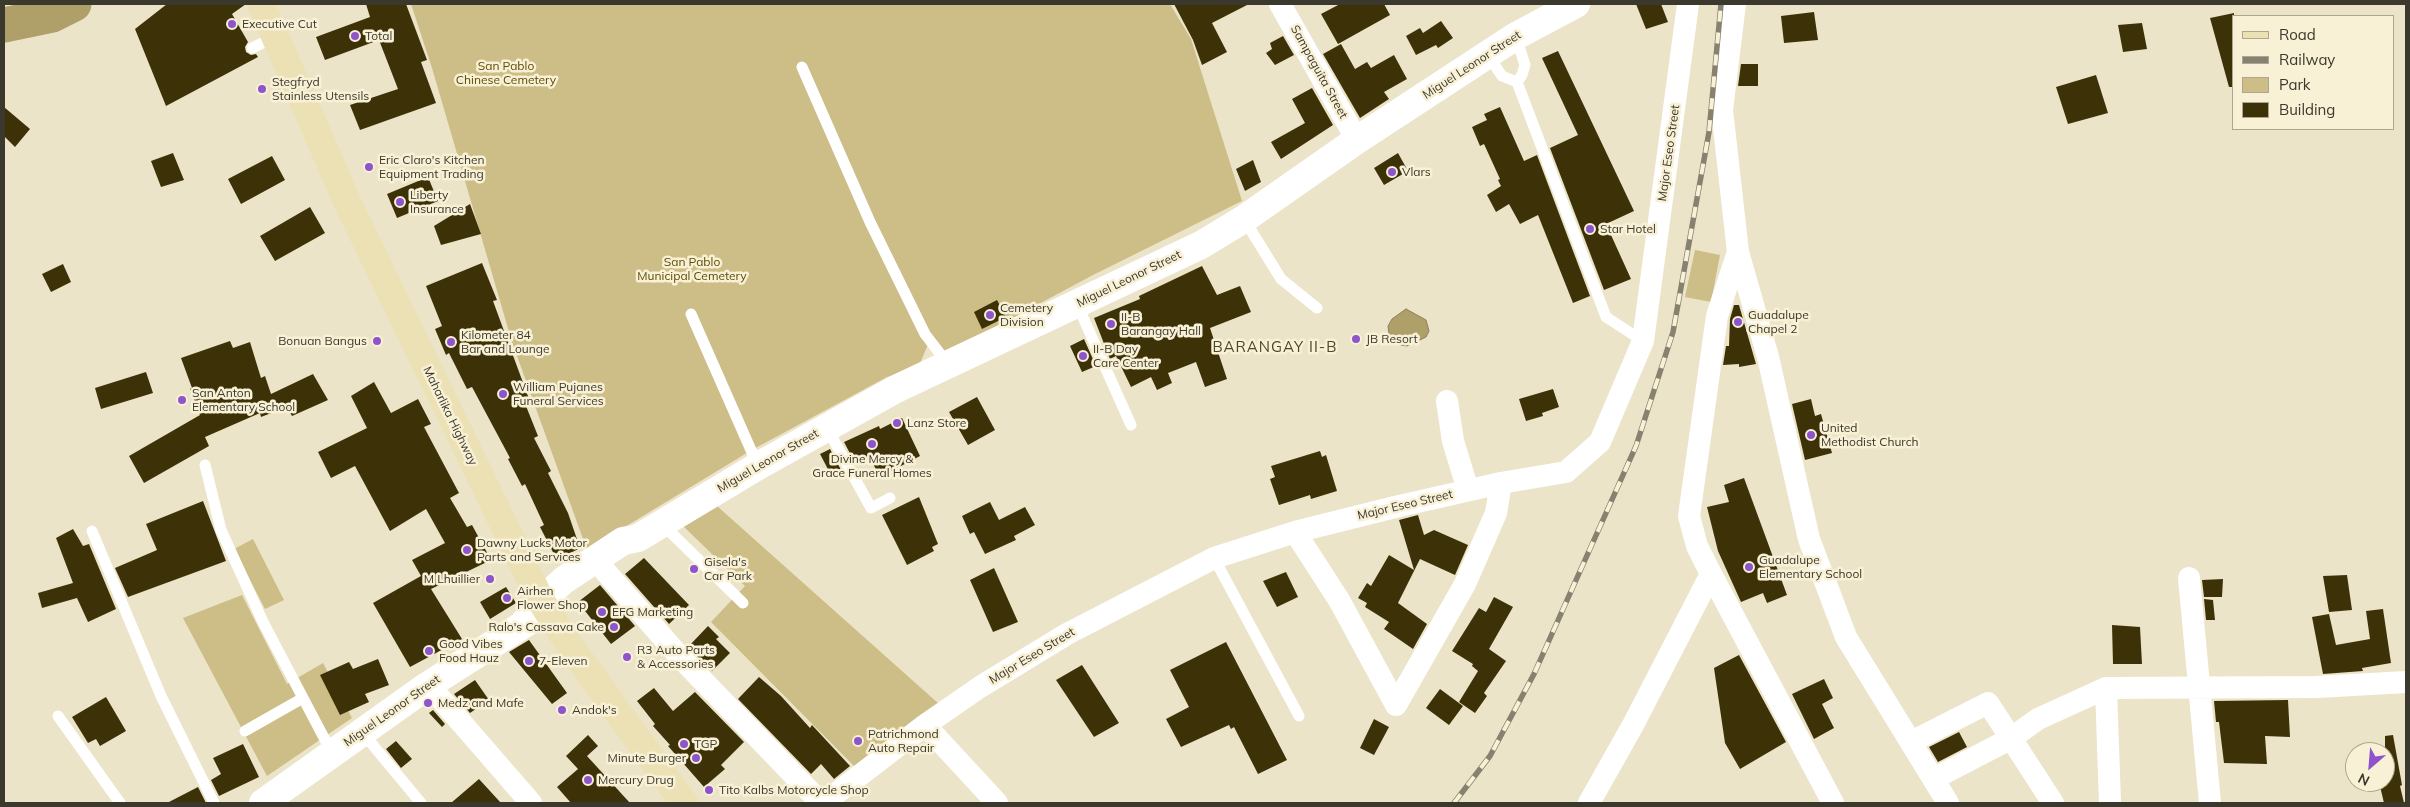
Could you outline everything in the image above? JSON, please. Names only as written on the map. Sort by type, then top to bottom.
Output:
[{"type":"main road","name":"Maharlika Highway","points":[[261,4],[264,42],[349,206],[537,612],[684,803]]},
{"type":"street","name":"Sampaguita Street","points":[[1280,4],[1357,140]]},
{"type":"street","name":"Miguel Leonor Street","points":[[537,612],[564,580],[623,541],[638,538],[827,427],[948,364],[1201,245],[1244,219],[1357,140],[1516,36],[1576,4]]},
{"type":"street","name":"Major Eseo Street","points":[[823,803],[925,725],[980,687],[1067,634],[1214,558],[1295,532],[1468,490],[1566,472],[1600,442],[1643,340],[1688,4]]},
{"type":"street","points":[[1735,4],[1722,110],[1738,252],[1768,357],[1809,539],[1846,637],[1948,803]]},
{"type":"street","points":[[1738,252],[1717,316],[1690,516],[1697,546],[1833,803]]},
{"type":"street","points":[[1447,400],[1453,441],[1468,490]]},
{"type":"street","points":[[1295,532],[1339,600],[1396,704],[1465,584],[1496,513],[1501,483]]},
{"type":"street","name":"Miguel Leonor Street","points":[[269,801],[427,686],[537,612],[573,596],[632,552],[638,538]]},
{"type":"street","points":[[605,571],[679,656],[823,803]]},
{"type":"street","points":[[1589,803],[1633,725],[1711,574]]},
{"type":"street","points":[[2189,578],[2210,803]]},
{"type":"street","points":[[1934,779],[2010,739],[2038,720],[2106,688],[2317,687],[2406,682]]},
{"type":"street","points":[[427,686],[440,698],[531,803]]},
{"type":"street","points":[[2106,688],[2110,803]]},
{"type":"street","points":[[1911,742],[1988,703],[2053,803]]},
{"type":"street","points":[[925,725],[997,803]]},
{"type":"lane","points":[[1516,36],[1525,65],[1522,76],[1516,82]]},
{"type":"lane","points":[[1488,54],[1502,76],[1516,82],[1606,316],[1643,340]]},
{"type":"lane","points":[[802,67],[870,222],[925,334],[948,364]]},
{"type":"lane","points":[[1244,219],[1281,279],[1317,308]]},
{"type":"lane","points":[[1077,304],[1131,425]]},
{"type":"lane","points":[[691,314],[758,466]]},
{"type":"lane","points":[[827,427],[871,508],[890,498]]},
{"type":"lane","points":[[205,465],[222,530],[263,622],[333,754]]},
{"type":"lane","points":[[662,524],[743,603]]},
{"type":"lane","points":[[92,531],[161,696],[214,803]]},
{"type":"lane","points":[[1214,558],[1299,716]]},
{"type":"lane","points":[[245,731],[303,698]]},
{"type":"lane","points":[[58,716],[120,803]]},
{"type":"lane","points":[[362,732],[421,803]]},
{"type":"green space","name":"San Pablo Municipal Cemetery","points":[[411,4],[1170,4],[1191,39],[1242,201],[1093,275],[979,336],[944,359],[929,342],[918,368],[887,377],[750,451],[587,550],[512,342],[432,68]]},
{"type":"green space","points":[[1695,250],[1720,255],[1711,302],[1685,297]]},
{"type":"green space","points":[[717,506],[939,704],[856,768],[711,622],[745,586],[682,525]]},
{"type":"green space","points":[[253,539],[284,600],[265,609],[234,549]]},
{"type":"green space","points":[[242,595],[287,684],[323,663],[352,718],[267,776],[183,618]]},
{"type":"shaded area","points":[[1406,309],[1426,320],[1429,331],[1426,337],[1407,346],[1396,344],[1389,334],[1388,326],[1392,319]]},
{"type":"building","points":[[167,4],[246,4],[232,14],[248,42],[245,47],[246,52],[251,55],[256,54],[258,57],[166,106],[135,29]]},
{"type":"building","points":[[366,4],[406,4],[427,60],[421,62],[436,103],[360,130],[350,105],[398,89],[379,40],[325,60],[316,37],[370,17]]},
{"type":"building","points":[[1174,4],[1249,4],[1212,23],[1227,52],[1202,65],[1193,40]]},
{"type":"building","points":[[1340,4],[1384,4],[1390,15],[1338,44],[1321,14]]},
{"type":"building","points":[[1636,4],[1661,4],[1668,22],[1646,29]]},
{"type":"building","points":[[1814,12],[1818,40],[1784,43],[1781,16]]},
{"type":"building","points":[[2234,13],[2232,15],[2232,87],[2229,87],[2210,18]]},
{"type":"building","points":[[1441,21],[1453,38],[1438,48],[1436,45],[1416,55],[1406,36],[1420,28],[1423,33]]},
{"type":"building","points":[[2142,23],[2147,49],[2123,52],[2118,25]]},
{"type":"building","points":[[1283,36],[1294,55],[1275,65],[1266,53],[1272,49],[1270,43]]},
{"type":"building","points":[[1341,44],[1355,69],[1367,62],[1371,68],[1394,55],[1407,79],[1384,92],[1389,99],[1360,118],[1323,54]]},
{"type":"building","points":[[1558,51],[1634,211],[1606,224],[1631,279],[1604,290],[1550,148],[1578,135],[1542,58]]},
{"type":"building","points":[[1741,64],[1758,64],[1758,86],[1738,86]]},
{"type":"building","points":[[2096,75],[2108,113],[2068,124],[2056,87]]},
{"type":"building","points":[[1312,88],[1333,125],[1281,159],[1271,142],[1305,123],[1292,99]]},
{"type":"building","points":[[4,107],[30,129],[15,147],[4,136]]},
{"type":"building","points":[[1500,107],[1524,161],[1537,155],[1590,296],[1573,303],[1538,215],[1520,224],[1509,204],[1496,212],[1487,195],[1501,186],[1498,180],[1500,179],[1484,144],[1480,146],[1472,127],[1487,120],[1484,114]]},
{"type":"building","points":[[173,153],[184,180],[161,187],[151,161]]},
{"type":"building","points":[[1398,153],[1408,171],[1384,185],[1374,168]]},
{"type":"building","points":[[272,156],[285,180],[241,204],[228,179]]},
{"type":"building","points":[[1253,160],[1261,182],[1245,191],[1236,169]]},
{"type":"building","points":[[428,177],[438,201],[397,218],[387,194]]},
{"type":"building","points":[[470,204],[481,234],[441,245],[434,226]]},
{"type":"building","points":[[310,207],[325,233],[275,261],[260,236]]},
{"type":"building","points":[[482,263],[497,300],[493,301],[529,399],[524,401],[538,436],[534,438],[551,471],[548,473],[568,513],[580,548],[557,560],[540,527],[544,525],[525,484],[522,486],[508,459],[510,458],[472,387],[467,389],[449,353],[446,355],[435,329],[442,326],[426,286]]},
{"type":"building","points":[[63,264],[71,282],[51,292],[42,274]]},
{"type":"building","points":[[1202,266],[1217,295],[1240,286],[1251,312],[1210,328],[1227,379],[1205,387],[1196,362],[1168,373],[1172,383],[1157,390],[1151,377],[1131,387],[1116,356],[1110,359],[1094,318],[1140,299],[1139,296]]},
{"type":"building","name":"Cemetery Division","points":[[997,300],[1006,317],[982,329],[974,312]]},
{"type":"building","points":[[1734,305],[1739,305],[1756,364],[1739,367],[1739,364],[1723,365],[1726,346],[1729,346],[1730,319]]},
{"type":"building","name":"II-B Day Care Center","points":[[1084,339],[1096,366],[1082,372],[1070,346]]},
{"type":"building","points":[[230,341],[233,348],[250,342],[261,378],[265,376],[271,394],[313,374],[328,400],[292,416],[287,407],[261,417],[260,413],[205,437],[209,446],[144,483],[129,456],[200,415],[181,358]]},
{"type":"building","points":[[146,372],[153,393],[101,409],[95,388]]},
{"type":"building","points":[[374,382],[391,413],[418,399],[431,424],[424,427],[459,493],[450,498],[467,527],[472,525],[491,560],[431,589],[462,639],[410,667],[373,603],[421,576],[412,560],[445,543],[426,509],[390,531],[355,466],[331,478],[318,452],[367,428],[351,396]]},
{"type":"building","points":[[1553,389],[1559,407],[1542,413],[1543,416],[1526,421],[1519,399]]},
{"type":"building","points":[[977,397],[995,430],[968,445],[949,412]]},
{"type":"building","name":"United Methodist Church","points":[[1811,399],[1815,416],[1821,414],[1832,453],[1805,460],[1792,404]]},
{"type":"building","points":[[902,418],[920,456],[880,477],[871,460],[866,462],[864,458],[855,463],[844,442],[879,426],[880,429]]},
{"type":"building","points":[[830,449],[841,470],[831,475],[820,454]]},
{"type":"building","points":[[1320,451],[1322,457],[1326,455],[1337,491],[1311,499],[1310,495],[1279,505],[1270,479],[1275,477],[1271,466]]},
{"type":"building","name":"Guadalupe Elementary School","points":[[1744,478],[1787,595],[1767,603],[1763,593],[1741,602],[1718,551],[1707,507],[1729,502],[1724,485]]},
{"type":"building","points":[[919,497],[938,544],[932,547],[934,551],[907,565],[882,515]]},
{"type":"building","points":[[203,501],[226,561],[128,597],[115,568],[157,550],[146,524]]},
{"type":"building","points":[[990,502],[999,520],[1025,507],[1035,525],[1014,536],[1016,540],[985,554],[974,532],[970,534],[962,516]]},
{"type":"building","points":[[1418,515],[1424,535],[1434,530],[1468,545],[1455,575],[1420,559],[1398,603],[1427,624],[1413,649],[1384,629],[1389,622],[1365,607],[1367,603],[1358,598],[1367,583],[1371,586],[1389,555],[1414,570],[1399,520]]},
{"type":"building","points":[[73,529],[83,546],[89,544],[116,609],[88,622],[77,598],[42,608],[38,593],[73,583],[56,538]]},
{"type":"building","points":[[644,558],[689,605],[669,624],[625,574]]},
{"type":"building","points":[[994,568],[1018,622],[993,632],[970,580]]},
{"type":"building","points":[[1286,572],[1298,597],[1277,607],[1263,581]]},
{"type":"building","points":[[2347,575],[2352,610],[2329,612],[2323,576]]},
{"type":"building","points":[[2223,579],[2222,597],[2204,597],[2202,580]]},
{"type":"building","points":[[600,585],[635,626],[611,644],[578,602]]},
{"type":"building","points":[[506,587],[516,603],[490,619],[480,602]]},
{"type":"building","points":[[1494,597],[1513,607],[1489,649],[1506,661],[1484,693],[1487,696],[1475,713],[1459,702],[1478,671],[1472,666],[1473,664],[1452,651],[1479,608],[1486,612]]},
{"type":"building","points":[[2204,599],[2213,600],[2215,620],[2206,620]]},
{"type":"building","points":[[2383,609],[2391,663],[2362,668],[2363,671],[2323,674],[2312,617],[2329,614],[2336,645],[2370,639],[2366,611]]},
{"type":"building","points":[[2112,625],[2140,627],[2142,664],[2113,664]]},
{"type":"building","points":[[708,626],[719,637],[716,639],[730,653],[712,671],[688,647]]},
{"type":"building","points":[[529,640],[567,693],[552,704],[509,652]]},
{"type":"building","points":[[1226,642],[1287,760],[1258,774],[1234,727],[1231,729],[1229,725],[1181,747],[1166,719],[1189,707],[1170,670]]},
{"type":"building","points":[[1739,655],[1786,742],[1740,769],[1725,743],[1714,668]]},
{"type":"building","points":[[378,659],[389,685],[365,694],[369,702],[340,715],[320,675],[349,662],[353,669]]},
{"type":"building","points":[[1082,665],[1119,723],[1094,737],[1056,680]]},
{"type":"building","points":[[759,677],[781,696],[810,728],[812,725],[850,766],[834,779],[821,764],[811,774],[738,699]]},
{"type":"building","points":[[1824,679],[1833,698],[1822,704],[1834,728],[1814,739],[1792,694]]},
{"type":"building","points":[[475,680],[489,700],[470,713],[454,694]]},
{"type":"building","points":[[654,688],[673,711],[695,692],[744,742],[721,765],[725,769],[704,787],[668,746],[670,745],[653,726],[655,724],[637,701]]},
{"type":"building","points":[[1440,689],[1463,706],[1449,725],[1426,708]]},
{"type":"building","points":[[106,697],[126,731],[100,746],[96,739],[88,743],[72,717]]},
{"type":"building","points":[[2288,700],[2290,737],[2265,736],[2267,764],[2224,763],[2219,722],[2216,722],[2214,701]]},
{"type":"building","points":[[433,710],[445,724],[442,727],[429,713]]},
{"type":"building","points":[[1374,719],[1389,727],[1374,755],[1360,748]]},
{"type":"building","points":[[1959,732],[1967,747],[1938,762],[1929,747]]},
{"type":"building","points":[[588,735],[598,746],[587,756],[630,803],[571,803],[557,787],[578,769],[566,756]]},
{"type":"building","points":[[2393,735],[2394,742],[2385,742],[2385,736]]},
{"type":"building","points":[[396,741],[412,759],[401,768],[386,749]]},
{"type":"building","points":[[243,744],[259,777],[219,796],[211,780],[221,774],[213,758]]},
{"type":"building","points":[[2395,746],[2404,803],[2384,803],[2381,792],[2395,792]]},
{"type":"building","points":[[479,779],[501,803],[451,803]]},
{"type":"building","points":[[198,787],[206,803],[167,803]]},
{"type":"waterway","points":[[4,25],[52,15],[74,4]]},
{"type":"railway","points":[[1454,803],[1490,756],[1534,674],[1636,446],[1673,332],[1709,132],[1721,4]]},
{"type":"place","name":"Executive Cut","points":[[232,24]]},
{"type":"place","name":"Total","points":[[355,36]]},
{"type":"place","name":"Stegfryd Stainless Utensils","points":[[262,89]]},
{"type":"place","name":"Eric Claro's Kitchen Equipment Trading","points":[[369,167]]},
{"type":"place","name":"Vlars","points":[[1392,172]]},
{"type":"place","name":"Liberty Insurance","points":[[400,202]]},
{"type":"place","name":"Star Hotel","points":[[1590,229]]},
{"type":"place","name":"Cemetery Division","points":[[990,315]]},
{"type":"place","name":"Guadalupe Chapel 2","points":[[1738,322]]},
{"type":"place","name":"II-B Barangay Hall","points":[[1111,324]]},
{"type":"place","name":"JB Resort","points":[[1356,339]]},
{"type":"place","name":"Bonuan Bangus","points":[[377,341]]},
{"type":"place","name":"Kilometer 84 Bar and Lounge","points":[[451,342]]},
{"type":"place","name":"II-B Day Care Center","points":[[1083,356]]},
{"type":"place","name":"William Pujanes Funeral Services","points":[[503,394]]},
{"type":"place","name":"San Anton Elementary School","points":[[182,400]]},
{"type":"place","name":"Lanz Store","points":[[897,423]]},
{"type":"place","name":"United Methodist Church","points":[[1811,435]]},
{"type":"place","name":"Divine Mercy & Grace Funeral Homes","points":[[872,444]]},
{"type":"place","name":"Dawny Lucks Motor Parts and Services","points":[[467,550]]},
{"type":"place","name":"Guadalupe Elementary School","points":[[1749,567]]},
{"type":"place","name":"Gisela's Car Park","points":[[694,569]]},
{"type":"place","name":"M Lhuillier","points":[[490,579]]},
{"type":"place","name":"Airhen Flower Shop","points":[[507,598]]},
{"type":"place","name":"EFG Marketing","points":[[602,612]]},
{"type":"place","name":"Ralo's Cassava Cake","points":[[614,627]]},
{"type":"place","name":"Good Vibes Food Hauz","points":[[429,651]]},
{"type":"place","name":"R3 Auto Parts & Accessories","points":[[627,657]]},
{"type":"place","name":"7-Eleven","points":[[529,661]]},
{"type":"place","name":"Medz and Mafe","points":[[428,703]]},
{"type":"place","name":"Andok's","points":[[562,710]]},
{"type":"place","name":"Patrichmond Auto Repair","points":[[858,741]]},
{"type":"place","name":"TGP","points":[[684,744]]},
{"type":"place","name":"Minute Burger","points":[[696,758]]},
{"type":"place","name":"Mercury Drug","points":[[588,780]]},
{"type":"place","name":"Tito Kalbs Motorcycle Shop","points":[[709,790]]},
{"type":"district","name":"BARANGAY II-B","points":[[1275,347]]},
{"type":"park label","name":"San Pablo Chinese Cemetery","points":[[506,73]]}]
